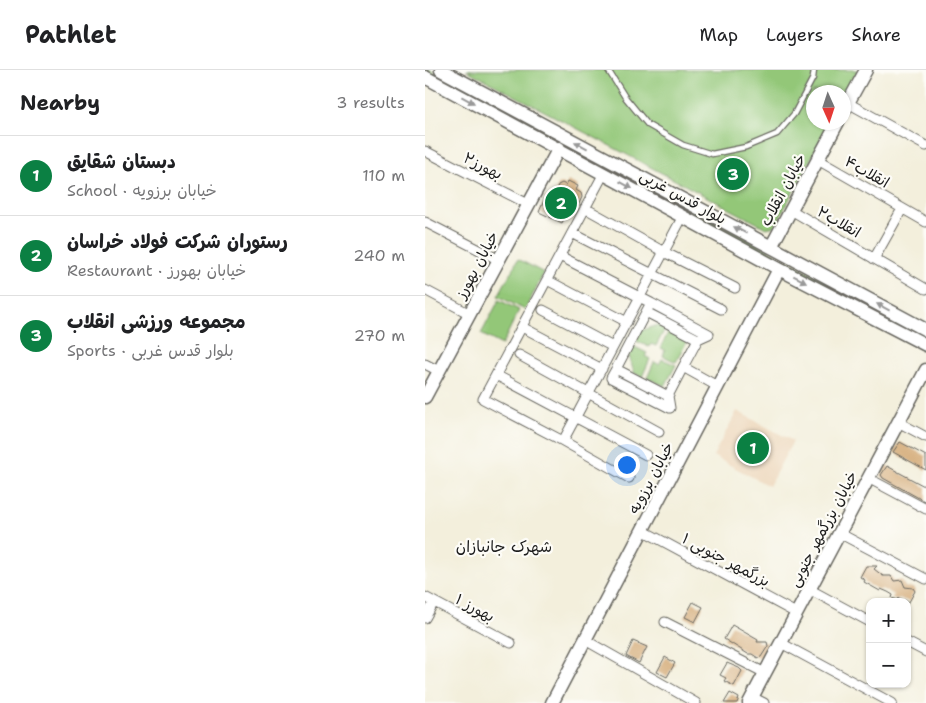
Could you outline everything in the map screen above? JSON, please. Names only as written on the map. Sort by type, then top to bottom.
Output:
[{"type":"main road","name":"بلوار قدس غربی","points":[[441,70],[926,330]]},
{"type":"main road","points":[[851,98],[866,70]]},
{"type":"main road","name":"بلوار قدس غربی","points":[[426,79],[559,148],[779,269],[926,344]]},
{"type":"main road","name":"خیابان انقلاب","points":[[771,246],[834,130]]},
{"type":"main road","name":"خیابان بهورز","points":[[425,397],[559,148]]},
{"type":"main road","points":[[680,214],[683,200]]},
{"type":"main road","name":"خیابان برزویه","points":[[552,703],[779,269]]},
{"type":"main road","name":"خیابان بزرگمهر جنوبی","points":[[750,700],[926,370]]},
{"type":"street","points":[[851,109],[926,146]]},
{"type":"street","name":"بهورز۲","points":[[425,151],[528,204]]},
{"type":"street","name":"انقلاب۴","points":[[818,160],[926,222]]},
{"type":"street","points":[[603,173],[483,399],[629,478]]},
{"type":"street","points":[[585,208],[664,252],[735,288]]},
{"type":"street","points":[[874,258],[902,208]]},
{"type":"street","name":"انقلاب۲","points":[[791,210],[926,289]]},
{"type":"street","points":[[563,441],[664,252],[680,214]]},
{"type":"street","points":[[425,222],[499,260]]},
{"type":"street","points":[[572,233],[721,309]]},
{"type":"street","points":[[560,256],[640,297],[709,334],[698,339],[668,396],[616,369],[651,303]]},
{"type":"street","points":[[547,280],[627,322]]},
{"type":"street","points":[[425,290],[470,314]]},
{"type":"street","points":[[543,310],[613,347]]},
{"type":"street","points":[[646,312],[698,339]]},
{"type":"street","points":[[522,327],[602,369]]},
{"type":"street","points":[[519,355],[659,432]]},
{"type":"street","points":[[425,364],[439,371]]},
{"type":"street","points":[[683,367],[717,386]]},
{"type":"street","points":[[496,375],[646,456]]},
{"type":"street","points":[[898,422],[926,437]]},
{"type":"street","points":[[868,478],[926,509]]},
{"type":"street","name":"بزرگمهر جنوبی ۱","points":[[642,530],[796,614]]},
{"type":"street","points":[[839,533],[926,579]]},
{"type":"street","points":[[809,589],[866,620]]},
{"type":"street","name":"بهورز ۱","points":[[425,597],[511,643]]},
{"type":"street","points":[[425,618],[434,602]]},
{"type":"street","points":[[665,622],[765,673]]},
{"type":"street","points":[[585,640],[696,703]]},
{"type":"street","points":[[781,643],[892,703]]},
{"type":"street","points":[[909,643],[926,652]]},
{"type":"street","points":[[750,700],[764,703]]},
{"type":"lane","points":[[609,70],[625,97],[648,125],[683,145],[711,154],[745,147],[777,134],[794,114],[813,78],[814,70]]},
{"type":"shaded area","points":[[737,411],[793,441],[769,486],[713,456]]},
{"type":"green space","points":[[425,70],[430,70],[673,202],[670,204],[425,72]]},
{"type":"green space","points":[[466,70],[858,70],[850,85],[806,85],[806,130],[826,130],[775,226],[766,228]]},
{"type":"green space","points":[[692,209],[926,336],[926,341],[690,213]]},
{"type":"green space","points":[[518,259],[544,273],[525,310],[498,296]]},
{"type":"green space","points":[[499,300],[519,310],[502,345],[481,334]]},
{"type":"green space","points":[[658,325],[665,329],[656,346],[651,344],[649,347],[636,341],[640,331]]},
{"type":"green space","points":[[668,332],[687,341],[676,362],[663,356],[665,350],[661,348]]},
{"type":"green space","points":[[633,346],[647,353],[645,356],[650,359],[642,377],[634,373],[629,356]]},
{"type":"green space","points":[[662,359],[676,365],[665,386],[647,378],[654,362],[659,364]]},
{"type":"building","points":[[568,181],[578,186],[576,190],[581,193],[582,197],[578,206],[570,207],[562,223],[539,212],[546,196],[552,199],[558,185],[562,183],[566,185]]},
{"type":"building","points":[[900,442],[926,456],[926,470],[893,452]]},
{"type":"building","points":[[887,466],[926,487],[926,502],[883,478],[881,475]]},
{"type":"building","points":[[866,566],[877,566],[874,569],[883,576],[891,576],[894,581],[902,580],[905,587],[913,588],[915,591],[911,598],[892,598],[893,595],[881,589],[880,591],[864,582],[865,580],[860,577]]},
{"type":"building","points":[[693,602],[703,607],[695,622],[685,617]]},
{"type":"building","points":[[732,625],[758,640],[757,642],[767,642],[768,646],[761,657],[758,658],[748,654],[724,639]]},
{"type":"building","points":[[633,641],[647,647],[639,663],[626,656]]},
{"type":"building","points":[[665,657],[675,663],[667,677],[657,672]]},
{"type":"building","points":[[727,663],[742,671],[734,686],[724,681],[726,678],[720,675]]},
{"type":"building","points":[[730,693],[739,698],[737,703],[724,703]]},
{"type":"place","name":"مجموعه ورزشی انقلاب","points":[[733,174]]},
{"type":"place","name":"رستوران شرکت فولاد خراسان","points":[[561,203]]},
{"type":"place","name":"دبستان شقایق","points":[[753,448]]},
{"type":"district","name":"شهرک جانبازان","points":[[504,546]]}]
